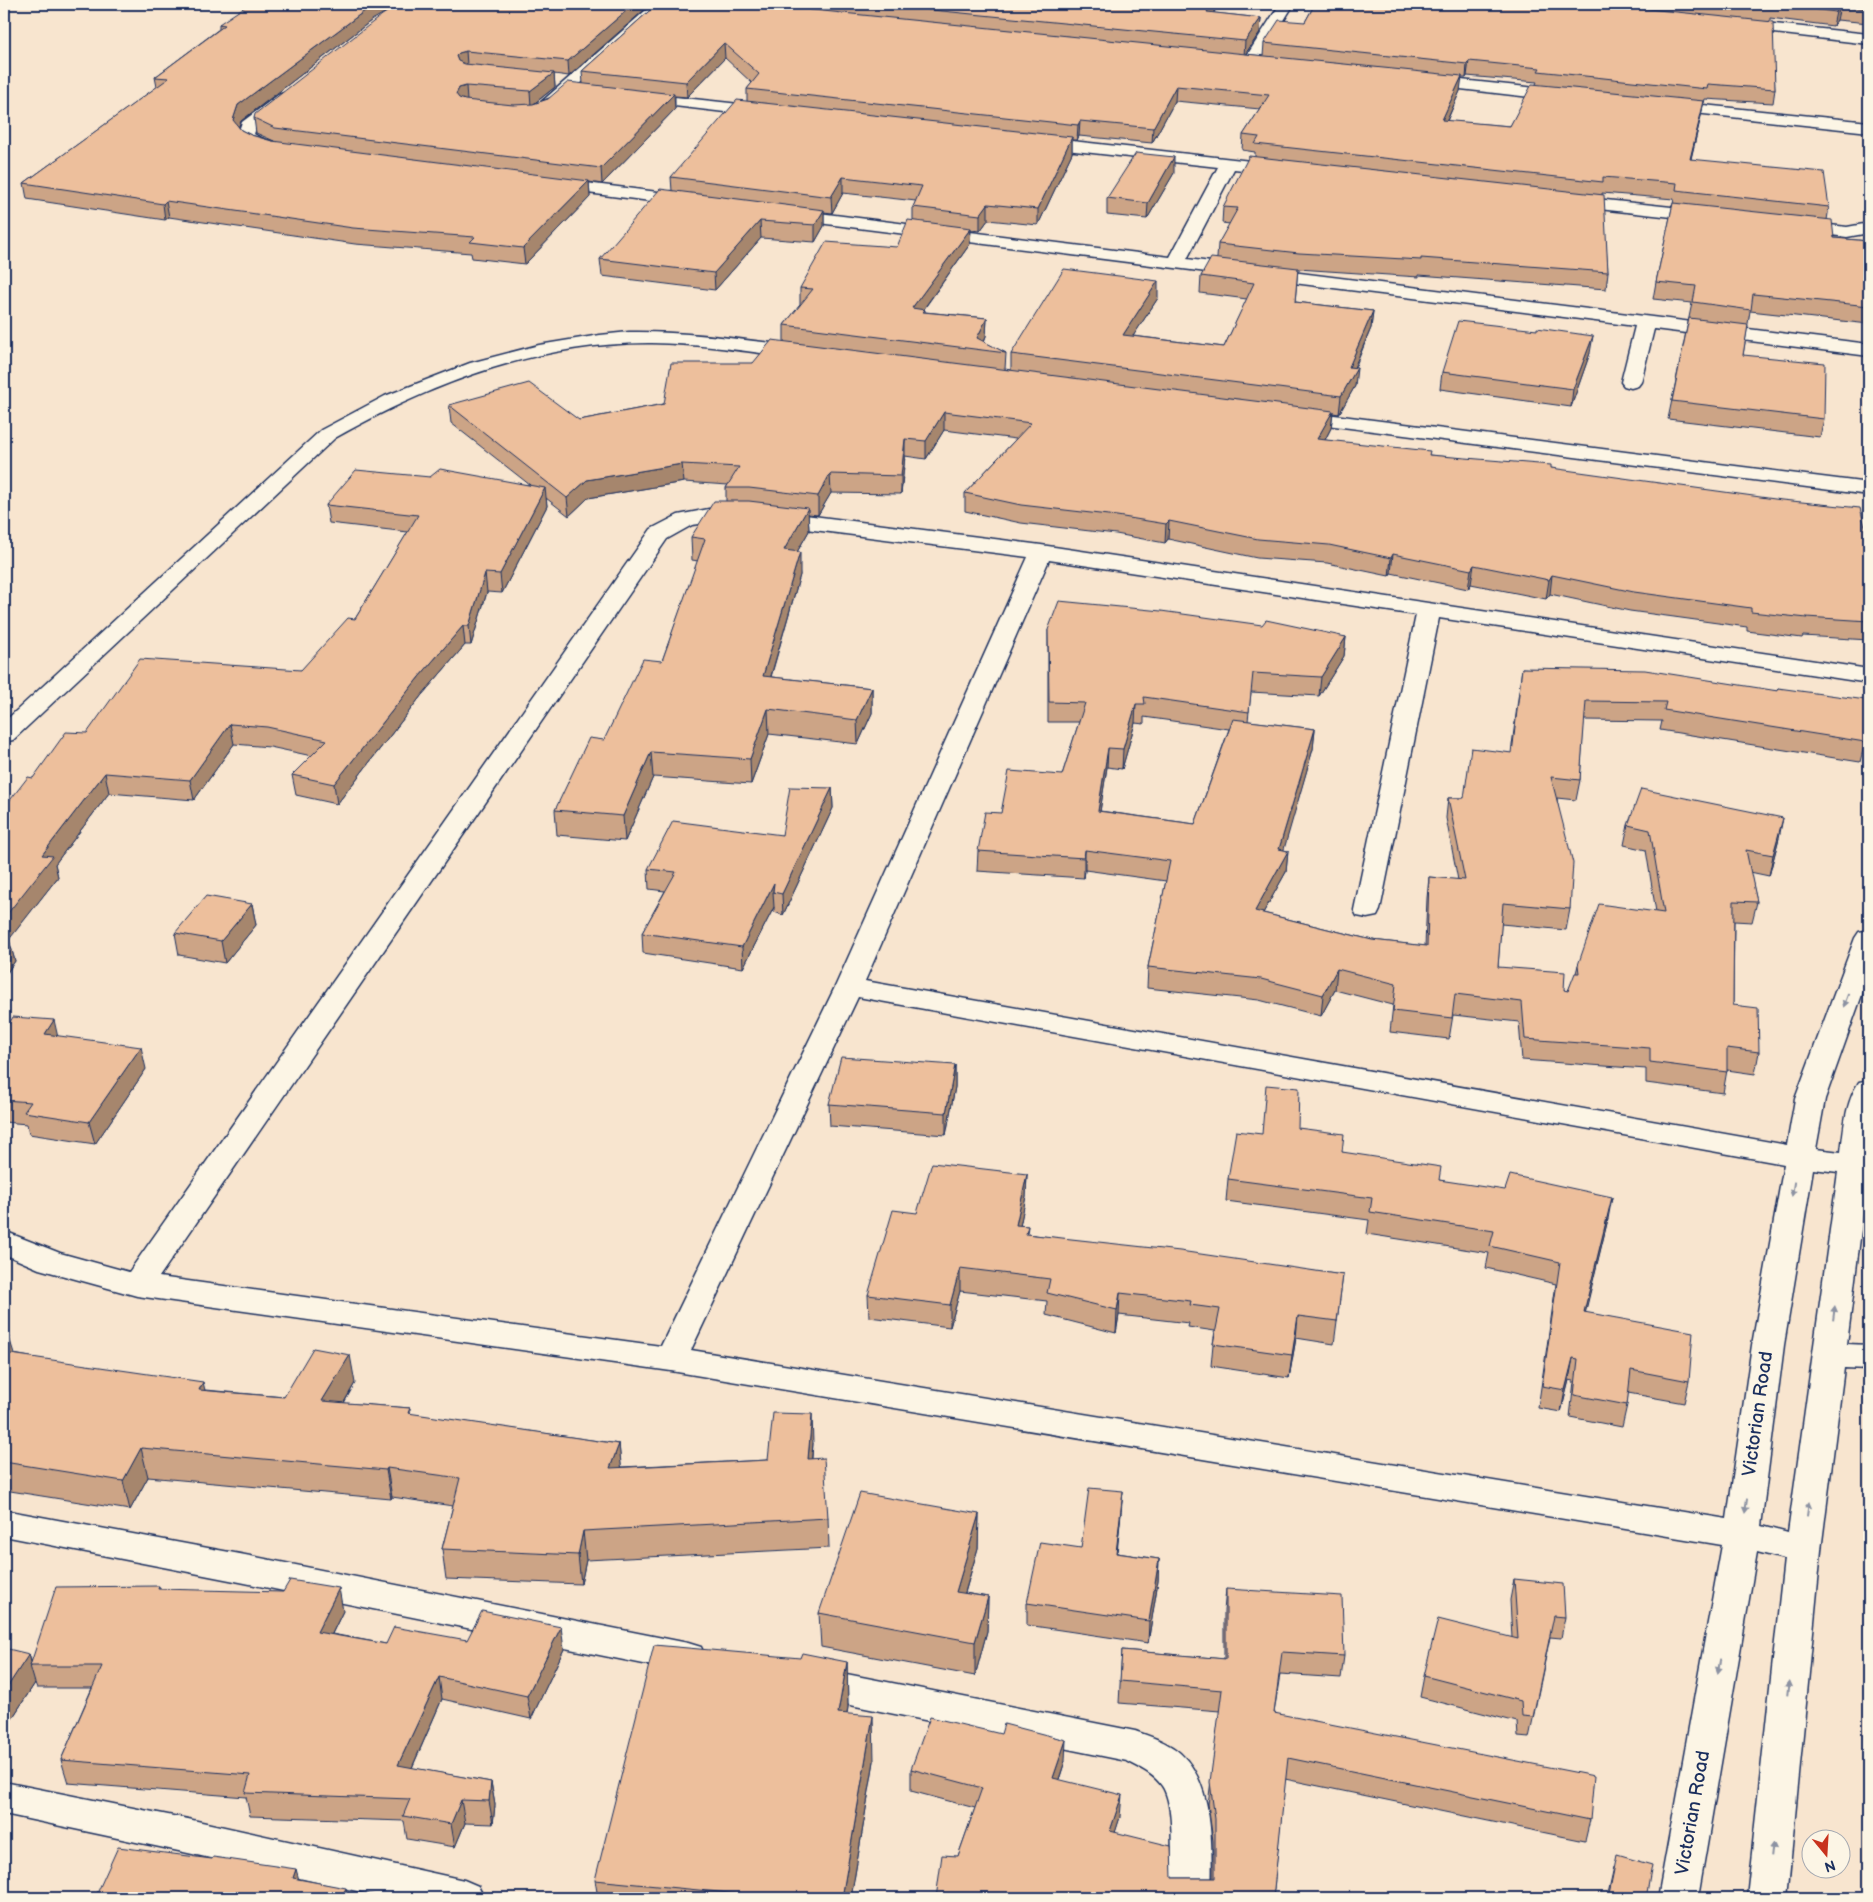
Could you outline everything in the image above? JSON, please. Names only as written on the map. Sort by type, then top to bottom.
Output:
[{"type":"lane","points":[[532,113],[543,109],[570,87],[662,4]]},
{"type":"lane","points":[[1250,63],[1288,4]]},
{"type":"lane","points":[[1722,24],[1869,39]]},
{"type":"lane","points":[[1231,61],[1270,65]]},
{"type":"lane","points":[[1408,80],[1575,97]]},
{"type":"lane","points":[[292,152],[257,144],[245,136],[248,126],[294,90]]},
{"type":"lane","points":[[625,97],[784,114]]},
{"type":"lane","points":[[1653,105],[1869,127]]},
{"type":"lane","points":[[1022,140],[1298,171]]},
{"type":"lane","points":[[1176,262],[1229,163]]},
{"type":"lane","points":[[535,182],[702,203]]},
{"type":"lane","points":[[1553,199],[1730,219]]},
{"type":"lane","points":[[771,212],[1869,350]]},
{"type":"lane","points":[[1778,224],[1847,232],[1869,228]]},
{"type":"lane","points":[[1631,382],[1646,322]]},
{"type":"lane","points":[[4,735],[328,434],[392,400],[452,375],[507,359],[570,346],[629,338],[691,339],[817,355]]},
{"type":"lane","points":[[1279,414],[1869,489]]},
{"type":"lane","points":[[137,1285],[659,534],[686,520],[714,515],[750,515],[1040,552],[1869,676]]},
{"type":"lane","points":[[671,1359],[849,987],[1040,552]]},
{"type":"lane","points":[[1366,910],[1429,609]]},
{"type":"lane","name":"Victorian Road","points":[[1678,1898],[1742,1535],[1768,1345],[1810,1099],[1869,938]]},
{"type":"lane","points":[[849,987],[1799,1156],[1854,1164]]},
{"type":"lane","points":[[1767,1898],[1802,1550],[1861,1112],[1869,1089]]},
{"type":"lane","points":[[4,1242],[50,1261],[137,1285],[671,1359],[1742,1535],[1802,1550]]},
{"type":"lane","points":[[1829,1355],[1869,1358]]},
{"type":"lane","points":[[4,1523],[716,1663]]},
{"type":"lane","points":[[775,1675],[1135,1747],[1166,1765],[1184,1790],[1190,1817],[1191,1898]]},
{"type":"lane","points":[[4,1798],[188,1836],[464,1898]]},
{"type":"building","points":[[249,4],[374,4],[238,105],[233,120],[241,130],[272,141],[589,181],[523,248],[470,242],[475,237],[353,228],[166,201],[163,204],[24,183],[169,78],[155,77],[225,25],[219,24]]},
{"type":"building","points":[[400,4],[634,4],[568,61],[466,51],[459,53],[456,56],[458,61],[465,64],[554,73],[530,91],[466,86],[459,88],[456,94],[459,98],[465,100],[513,105],[533,104],[548,99],[568,82],[674,94],[601,168],[275,128],[254,118],[255,114],[382,15]]},
{"type":"building","points":[[657,4],[754,4],[1462,76],[1442,120],[1510,126],[1532,84],[1704,101],[1690,159],[1824,172],[1829,207],[1676,190],[1677,183],[1603,177],[1603,182],[1255,144],[1259,137],[1243,135],[1269,95],[1176,86],[1153,128],[1080,121],[1078,125],[747,89],[759,74],[724,43],[686,82],[582,71]]},
{"type":"building","points":[[871,4],[1211,4],[1207,12],[1261,18],[1245,41]]},
{"type":"building","points":[[1315,4],[1600,4],[1773,22],[1775,89],[1708,84],[1707,89],[1538,71],[1540,68],[1469,61],[1467,64],[1264,43],[1279,20],[1305,22]]},
{"type":"building","points":[[1724,4],[1772,4],[1772,8]]},
{"type":"building","points":[[1772,4],[1869,4],[1869,9],[1840,6],[1836,12]]},
{"type":"building","points":[[737,100],[1072,137],[1038,209],[988,204],[980,215],[913,207],[922,186],[843,177],[831,197],[671,177]]},
{"type":"building","points":[[1136,153],[1174,157],[1148,203],[1107,198]]},
{"type":"building","points":[[1249,156],[1604,195],[1608,272],[1421,258],[1421,260],[1299,253],[1218,244],[1238,208],[1223,207]]},
{"type":"building","points":[[660,189],[824,210],[815,225],[760,221],[714,273],[600,259]]},
{"type":"building","points":[[1673,203],[1832,220],[1834,238],[1869,241],[1869,306],[1753,294],[1751,310],[1693,302],[1696,286],[1656,282]]},
{"type":"building","points":[[908,220],[971,228],[912,308],[925,310],[923,312],[987,318],[977,338],[1006,353],[784,325],[813,289],[800,288],[826,242],[897,247]]},
{"type":"building","points":[[1211,258],[1298,268],[1295,302],[1373,311],[1349,367],[1357,368],[1341,396],[1011,354],[1064,269],[1158,281],[1123,335],[1224,347],[1254,283],[1201,276]]},
{"type":"building","points":[[1689,318],[1748,325],[1743,355],[1825,363],[1824,419],[1672,401]]},
{"type":"building","points":[[1458,321],[1537,330],[1537,328],[1593,336],[1573,389],[1442,372]]},
{"type":"building","points":[[772,340],[1333,411],[1317,439],[1430,451],[1429,455],[1551,465],[1551,468],[1782,500],[1860,508],[1869,541],[1869,621],[1807,618],[1751,612],[1751,608],[1634,592],[1552,575],[1549,580],[1474,565],[1471,570],[1393,554],[1391,558],[1329,545],[1258,539],[1169,521],[1166,524],[1117,516],[1021,505],[965,493],[1031,423],[944,412],[926,441],[905,439],[901,476],[830,474],[818,496],[749,488],[726,488],[739,467],[682,464],[587,480],[567,498],[449,405],[529,383],[579,420],[664,404],[671,363],[753,363]]},
{"type":"building","points":[[440,469],[545,488],[500,574],[485,573],[469,626],[463,626],[419,677],[334,784],[292,775],[327,740],[267,727],[230,724],[190,780],[105,773],[42,855],[53,856],[4,918],[4,808],[28,777],[33,778],[66,732],[87,733],[140,659],[301,670],[348,618],[355,619],[418,515],[326,505],[356,470],[430,477]]},
{"type":"building","points":[[714,501],[749,501],[808,508],[784,550],[800,552],[763,676],[872,688],[857,720],[768,709],[750,759],[651,752],[623,816],[555,810],[589,738],[604,740],[643,659],[662,661],[705,539],[691,537]]},
{"type":"building","points":[[1059,601],[1161,611],[1262,625],[1266,620],[1346,637],[1321,677],[1253,673],[1249,712],[1144,697],[1145,704],[1136,704],[1123,749],[1108,748],[1098,811],[1195,824],[1233,719],[1315,729],[1279,849],[1288,851],[1255,911],[1372,940],[1427,946],[1429,877],[1465,880],[1448,798],[1464,798],[1471,748],[1512,753],[1522,668],[1645,670],[1778,691],[1778,688],[1866,700],[1865,742],[1664,710],[1666,702],[1586,701],[1580,780],[1551,777],[1573,863],[1570,909],[1503,903],[1498,967],[1565,972],[1564,990],[1568,991],[1575,973],[1579,973],[1578,965],[1599,904],[1664,913],[1650,830],[1628,825],[1641,789],[1783,818],[1773,855],[1746,850],[1757,902],[1734,901],[1733,1005],[1758,1008],[1759,1052],[1727,1048],[1727,1072],[1650,1062],[1650,1048],[1525,1039],[1522,1002],[1455,994],[1452,1018],[1393,1011],[1396,984],[1337,969],[1323,995],[1261,979],[1148,967],[1170,861],[1085,850],[1084,858],[978,851],[985,812],[1001,813],[1009,771],[1062,775],[1085,703],[1049,702],[1048,630]]},
{"type":"building","points":[[790,787],[832,788],[782,894],[773,892],[774,883],[742,947],[642,933],[676,872],[648,869],[673,821],[782,835]]},
{"type":"building","points":[[206,896],[252,904],[221,941],[175,933]]},
{"type":"building","points":[[4,940],[9,940],[4,948]]},
{"type":"building","points":[[13,1017],[54,1020],[45,1034],[141,1047],[89,1122],[24,1112],[31,1102],[4,1100],[4,1032]]},
{"type":"building","points":[[841,1057],[955,1065],[946,1113],[829,1104]]},
{"type":"building","points":[[1266,1085],[1299,1088],[1298,1128],[1344,1134],[1342,1152],[1441,1167],[1439,1180],[1505,1190],[1510,1175],[1612,1197],[1584,1312],[1693,1332],[1689,1381],[1631,1370],[1627,1405],[1574,1395],[1578,1359],[1573,1358],[1565,1390],[1542,1386],[1560,1262],[1490,1246],[1494,1231],[1370,1212],[1372,1198],[1228,1179],[1236,1131],[1262,1134]]},
{"type":"building","points":[[932,1163],[1027,1174],[1016,1225],[1028,1226],[1026,1234],[1180,1251],[1343,1275],[1337,1321],[1298,1316],[1292,1355],[1213,1344],[1220,1309],[1190,1305],[1191,1301],[1120,1293],[1117,1310],[1047,1293],[1050,1279],[960,1268],[950,1305],[868,1295],[893,1210],[917,1213]]},
{"type":"building","points":[[4,1334],[8,1334],[4,1344]]},
{"type":"building","points":[[313,1348],[350,1355],[322,1401],[410,1408],[408,1413],[619,1444],[610,1468],[768,1460],[773,1413],[812,1414],[808,1459],[824,1458],[828,1518],[583,1531],[578,1555],[442,1549],[460,1478],[387,1468],[386,1470],[141,1448],[123,1481],[4,1462],[4,1353],[203,1382],[199,1390],[284,1397]]},
{"type":"building","points":[[1089,1488],[1123,1491],[1116,1553],[1159,1559],[1149,1621],[1027,1603],[1040,1542],[1081,1548]]},
{"type":"building","points":[[860,1493],[979,1514],[956,1592],[988,1597],[975,1642],[819,1613]]},
{"type":"building","points":[[1514,1579],[1563,1584],[1565,1617],[1554,1616],[1533,1717],[1522,1716],[1521,1701],[1424,1676],[1438,1619],[1518,1639]]},
{"type":"building","points":[[290,1580],[339,1588],[317,1632],[386,1644],[394,1627],[467,1640],[482,1611],[561,1627],[527,1696],[439,1677],[398,1765],[491,1782],[489,1801],[461,1800],[451,1824],[403,1816],[410,1799],[245,1793],[250,1775],[61,1760],[102,1666],[30,1666],[56,1587],[159,1586],[158,1589],[283,1592]]},
{"type":"building","points":[[1226,1589],[1342,1596],[1344,1656],[1282,1652],[1274,1713],[1594,1776],[1590,1820],[1288,1758],[1273,1898],[936,1898],[942,1855],[958,1856],[982,1788],[911,1769],[930,1717],[1001,1734],[1004,1724],[1066,1740],[1053,1778],[1122,1795],[1110,1831],[1171,1846],[1172,1878],[1215,1878],[1215,1819],[1210,1782],[1222,1690],[1120,1681],[1122,1650],[1226,1659]]},
{"type":"building","points":[[654,1645],[800,1658],[802,1653],[847,1662],[838,1713],[873,1716],[842,1898],[781,1898],[595,1880]]},
{"type":"building","points":[[4,1648],[29,1654],[4,1692]]},
{"type":"building","points":[[118,1847],[212,1859],[213,1857],[296,1869],[293,1878],[346,1888],[341,1898],[95,1898]]},
{"type":"building","points":[[1617,1855],[1652,1865],[1646,1898],[1620,1898],[1609,1894]]},
{"type":"building","points":[[381,1895],[399,1898],[380,1898]]}]
